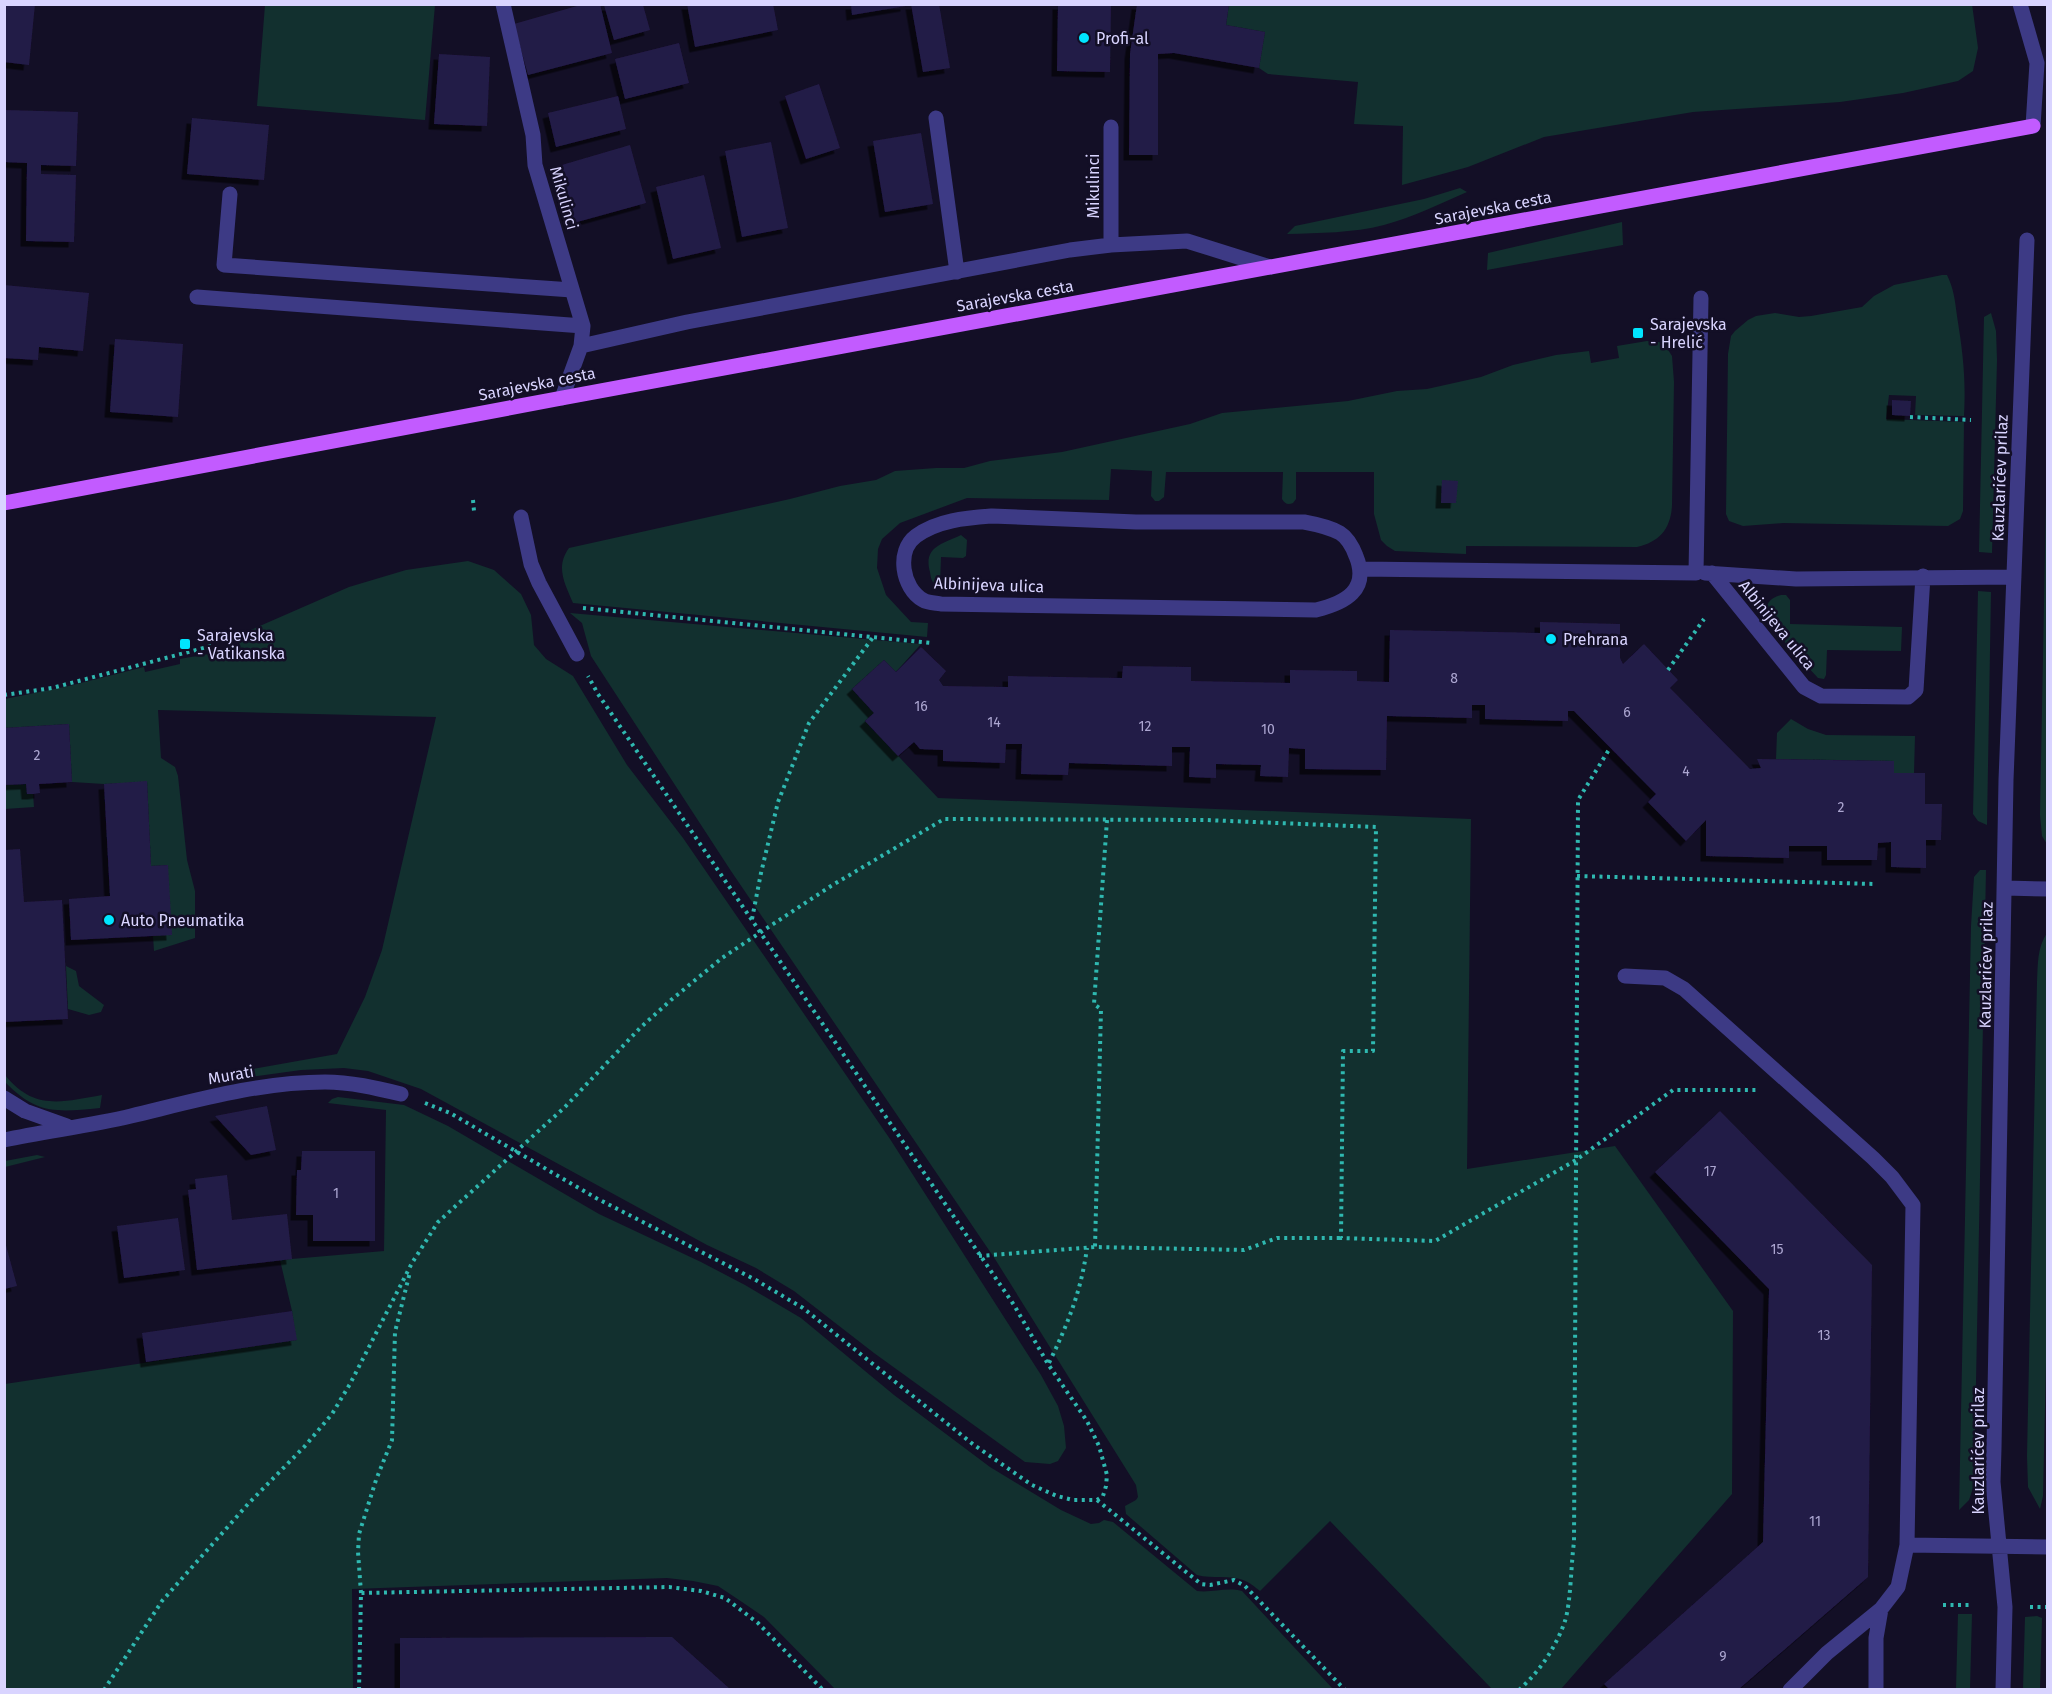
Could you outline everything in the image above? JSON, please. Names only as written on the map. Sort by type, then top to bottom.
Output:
[{"type":"main road","name":"Sarajevska cesta","points":[[4,503],[2033,126]]},
{"type":"street","name":"Mikulinci","points":[[503,4],[533,135],[535,165],[583,327],[581,346],[562,398]]},
{"type":"street","points":[[2020,4],[2037,63],[2033,126]]},
{"type":"street","points":[[936,118],[957,272]]},
{"type":"street","name":"Mikulinci","points":[[1111,127],[1111,245]]},
{"type":"street","points":[[230,194],[224,265],[572,290]]},
{"type":"street","name":"Kauzlarićev prilaz","points":[[2003,1689],[2005,1606],[1993,1482],[2006,780],[2027,240]]},
{"type":"street","points":[[581,346],[687,322],[1070,250],[1111,245],[1187,241],[1270,267]]},
{"type":"street","points":[[197,297],[583,327]]},
{"type":"street","points":[[1696,573],[1701,298]]},
{"type":"street","name":"Albinijeva ulica","points":[[992,516],[1136,522],[1304,522],[1341,534],[1350,543],[1361,569],[1356,589],[1349,597],[1337,605],[1316,610],[941,604],[924,600],[911,588],[904,574],[904,558],[909,543],[917,535],[950,520],[992,516]]},
{"type":"street","points":[[521,518],[531,564],[577,654]]},
{"type":"street","name":"Albinijeva ulica","points":[[1361,569],[1712,573],[1796,579],[1923,576],[2014,577]]},
{"type":"street","name":"Albinijeva ulica","points":[[1712,573],[1804,687],[1821,696],[1886,697],[1908,697],[1916,690],[1923,576]]},
{"type":"street","points":[[2005,888],[2048,889]]},
{"type":"street","points":[[1625,976],[1665,978],[1684,989],[1873,1158],[1892,1177],[1913,1205],[1907,1545],[1898,1587],[1881,1609],[1827,1653],[1790,1689]]},
{"type":"street","name":"Murati","points":[[4,1140],[285,1084],[326,1082],[364,1085],[402,1094]]},
{"type":"street","points":[[4,1098],[25,1111],[69,1127]]},
{"type":"street","points":[[1907,1545],[2048,1547]]},
{"type":"street","points":[[1876,1689],[1876,1638],[1881,1609]]},
{"type":"path","points":[[1910,417],[1971,420]]},
{"type":"path","points":[[473,500],[474,511]]},
{"type":"path","points":[[582,608],[932,643]]},
{"type":"path","points":[[1668,670],[1704,619]]},
{"type":"path","points":[[752,920],[778,802],[809,723],[874,636]]},
{"type":"path","points":[[4,695],[52,688],[211,646]]},
{"type":"path","points":[[402,1094],[450,1113],[596,1198],[754,1279],[803,1308],[975,1445],[1032,1485],[1073,1500],[1097,1500],[1103,1496],[1107,1475],[1100,1446],[1087,1421],[1048,1364],[1014,1305],[598,694],[577,654]]},
{"type":"path","points":[[1519,1689],[1533,1677],[1553,1649],[1566,1619],[1574,1542],[1578,800],[1610,748]]},
{"type":"path","points":[[104,1689],[162,1601],[332,1414],[350,1384],[412,1263],[438,1222],[565,1107],[640,1028],[670,1000],[722,958],[831,886],[944,819],[1205,820],[1376,828],[1373,1051],[1343,1051],[1341,1238]]},
{"type":"path","points":[[1095,1247],[1101,1009],[1094,1004],[1107,820]]},
{"type":"path","points":[[1577,876],[1875,885]]},
{"type":"path","points":[[979,1256],[1095,1247],[1244,1250],[1277,1238],[1435,1241],[1576,1160],[1672,1090],[1760,1091]]},
{"type":"path","points":[[1048,1364],[1070,1318],[1084,1273],[1087,1248]]},
{"type":"path","points":[[359,1689],[361,1593],[359,1534],[376,1480],[392,1440],[395,1332],[412,1263]]},
{"type":"path","points":[[1097,1500],[1201,1584],[1210,1585],[1234,1580],[1245,1586],[1344,1689]]},
{"type":"path","points":[[361,1593],[669,1587],[701,1591],[725,1598],[758,1623],[823,1689]]},
{"type":"path","points":[[1943,1605],[1972,1605]]},
{"type":"green space","points":[[1229,4],[1972,4],[1978,48],[1973,71],[1958,81],[1903,93],[1840,102],[1693,112],[1544,137],[1468,167],[1402,185],[1403,126],[1354,124],[1358,82],[1268,74],[1259,68],[1265,32],[1226,25]]},
{"type":"green space","points":[[265,5],[435,5],[425,120],[257,106]]},
{"type":"green space","points":[[1460,188],[1467,192],[1384,225],[1348,231],[1287,234],[1295,226],[1424,199]]},
{"type":"green space","points":[[1622,222],[1623,245],[1487,270],[1488,253]]},
{"type":"green space","points":[[1947,275],[1955,300],[1964,366],[1964,416],[1915,415],[1916,396],[1889,395],[1886,419],[1964,422],[1963,511],[1960,519],[1948,526],[1783,523],[1743,526],[1729,521],[1726,514],[1728,354],[1731,336],[1735,331],[1756,316],[1775,313],[1799,317],[1811,316],[1862,307],[1874,296],[1894,285]]},
{"type":"green space","points":[[1991,313],[1996,331],[1997,360],[1992,553],[1979,552],[1984,317]]},
{"type":"green space","points":[[1647,341],[1665,345],[1672,356],[1674,382],[1672,505],[1669,521],[1663,533],[1652,542],[1637,547],[1466,546],[1466,554],[1395,551],[1381,540],[1374,514],[1374,472],[1296,472],[1296,499],[1293,503],[1288,504],[1282,499],[1283,472],[1166,472],[1164,497],[1155,501],[1151,496],[1152,471],[1111,469],[1109,500],[967,498],[900,523],[882,539],[878,549],[877,568],[886,595],[911,622],[928,623],[927,637],[573,603],[563,576],[563,562],[569,548],[840,486],[876,480],[895,471],[964,468],[990,461],[1062,452],[1190,424],[1222,413],[1348,401],[1397,391],[1427,389],[1481,377],[1513,365],[1556,355],[1589,351],[1591,363],[1619,358],[1617,346]]},
{"type":"green space","points":[[2047,446],[2048,844],[2042,836],[2040,815]]},
{"type":"green space","points":[[961,535],[967,540],[966,556],[963,558],[941,557],[940,584],[936,585],[932,579],[929,557],[936,547]]},
{"type":"green space","points":[[468,561],[494,570],[521,594],[531,615],[534,645],[546,659],[573,676],[627,765],[683,838],[890,1139],[1041,1375],[1058,1406],[1064,1426],[1066,1448],[1058,1461],[1050,1464],[1025,1462],[874,1353],[794,1291],[756,1268],[707,1245],[421,1089],[368,1071],[344,1068],[301,1070],[230,1080],[214,1076],[337,1054],[365,997],[382,950],[436,717],[158,710],[161,758],[175,767],[178,776],[187,860],[195,891],[195,938],[154,951],[153,936],[168,865],[151,866],[147,782],[104,784],[72,782],[69,724],[5,728],[5,699],[144,667],[145,672],[180,664],[180,659],[215,653],[232,647],[247,638],[246,632],[349,587],[406,570]]},
{"type":"green space","points":[[1978,591],[1991,592],[1987,825],[1978,821],[1973,814]]},
{"type":"green space","points":[[1786,595],[1790,600],[1790,624],[1902,627],[1901,651],[1827,650],[1826,675],[1824,679],[1818,678],[1768,624],[1767,606],[1772,599]]},
{"type":"green space","points":[[570,613],[921,644],[896,672],[884,660],[852,689],[874,713],[865,721],[938,798],[1471,819],[1467,1169],[1615,1146],[1733,1311],[1732,1494],[1561,1689],[1500,1690],[1491,1688],[1330,1521],[1260,1591],[1238,1579],[1197,1575],[1126,1514],[1125,1506],[1138,1497],[1136,1485],[995,1259],[731,871],[591,656],[582,623]]},
{"type":"green space","points":[[1791,719],[1808,729],[1826,735],[1915,736],[1914,773],[1894,773],[1894,761],[1776,759],[1777,733]]},
{"type":"green space","points":[[26,784],[27,794],[33,794],[34,807],[5,809],[5,785]]},
{"type":"green space","points":[[1980,870],[1986,870],[1974,1485],[1969,1500],[1959,1510],[1971,926],[1974,877]]},
{"type":"green space","points":[[2047,933],[2048,1274],[2043,1496],[2040,1509],[2028,1487],[2027,1456],[2037,982],[2040,950]]},
{"type":"green space","points":[[66,966],[76,971],[79,986],[104,1005],[101,1012],[89,1015],[68,1009]]},
{"type":"green space","points":[[5,1075],[27,1094],[38,1099],[61,1101],[102,1095],[100,1108],[59,1110],[38,1106],[27,1101],[5,1082]]},
{"type":"green space","points":[[338,1097],[404,1105],[448,1126],[599,1214],[701,1262],[801,1318],[894,1395],[990,1467],[1061,1510],[1091,1524],[1104,1520],[1113,1522],[1197,1591],[1242,1591],[1333,1689],[835,1689],[764,1617],[718,1586],[667,1578],[352,1589],[353,1689],[5,1690],[5,1384],[296,1340],[280,1260],[384,1251],[386,1110],[328,1103]]},
{"type":"green space","points":[[37,1155],[45,1157],[5,1167],[5,1161]]},
{"type":"green space","points":[[1958,1614],[1972,1614],[1970,1689],[1956,1689]]},
{"type":"green space","points":[[2025,1617],[2042,1618],[2040,1689],[2023,1689]]},
{"type":"building","points":[[4,4],[35,4],[29,65],[4,62]]},
{"type":"building","points":[[584,4],[600,4],[612,53],[528,75],[514,24]]},
{"type":"building","points":[[687,4],[773,4],[778,30],[695,47]]},
{"type":"building","points":[[851,4],[906,4],[906,6],[852,15]]},
{"type":"building","points":[[911,4],[939,4],[950,68],[923,72]]},
{"type":"building","name":"Profi-al","points":[[1058,4],[1111,4],[1110,72],[1057,71]]},
{"type":"building","points":[[1137,4],[1229,4],[1226,25],[1265,32],[1259,68],[1174,53],[1158,54],[1158,155],[1129,155],[1130,54]]},
{"type":"building","points":[[604,5],[643,5],[650,30],[614,40]]},
{"type":"building","points":[[679,43],[689,83],[625,99],[615,59]]},
{"type":"building","points":[[439,54],[490,57],[487,126],[434,124]]},
{"type":"building","points":[[819,84],[840,148],[806,159],[785,96]]},
{"type":"building","points":[[618,96],[626,129],[556,147],[548,113]]},
{"type":"building","points":[[4,110],[78,112],[76,166],[41,165],[41,174],[76,175],[74,242],[26,241],[27,163],[4,162]]},
{"type":"building","points":[[192,118],[269,125],[264,180],[187,174]]},
{"type":"building","points":[[921,133],[933,204],[885,212],[873,141]]},
{"type":"building","points":[[771,142],[788,228],[742,237],[725,151]]},
{"type":"building","points":[[630,145],[646,203],[570,224],[555,167]]},
{"type":"building","points":[[704,175],[721,248],[673,259],[656,187]]},
{"type":"building","points":[[4,285],[89,293],[83,351],[39,347],[38,360],[4,358]]},
{"type":"building","points":[[115,339],[183,344],[178,417],[110,412]]},
{"type":"building","points":[[1892,400],[1911,401],[1910,416],[1892,415]]},
{"type":"building","points":[[1442,480],[1458,481],[1456,503],[1441,503]]},
{"type":"building","points":[[1540,622],[1620,624],[1620,658],[1623,664],[1644,644],[1678,680],[1670,688],[1750,769],[1761,768],[1757,759],[1894,761],[1894,773],[1925,773],[1925,804],[1942,804],[1941,840],[1926,840],[1926,868],[1891,867],[1891,842],[1878,843],[1877,860],[1827,860],[1827,846],[1789,846],[1789,858],[1706,856],[1706,820],[1686,841],[1648,802],[1656,794],[1574,711],[1568,711],[1568,721],[1485,719],[1485,705],[1472,705],[1472,718],[1387,716],[1386,770],[1305,769],[1305,749],[1289,748],[1288,777],[1260,776],[1261,765],[1216,764],[1216,778],[1189,777],[1190,747],[1172,747],[1172,766],[1069,763],[1068,775],[1021,774],[1022,744],[1006,744],[1005,763],[943,761],[943,750],[920,749],[914,742],[898,756],[865,721],[874,713],[852,689],[884,660],[896,672],[921,647],[946,671],[939,680],[943,686],[1008,687],[1008,676],[1122,678],[1123,666],[1191,667],[1191,681],[1290,683],[1290,670],[1357,671],[1357,681],[1389,682],[1390,630],[1540,633]]},
{"type":"building","points":[[69,724],[72,782],[39,784],[40,793],[33,794],[27,794],[26,784],[4,785],[4,728]]},
{"type":"building","points":[[147,781],[151,866],[168,865],[172,935],[71,940],[69,899],[110,896],[104,784]]},
{"type":"building","points":[[20,849],[24,902],[62,900],[68,1019],[4,1022],[4,850]]},
{"type":"building","points":[[267,1106],[276,1150],[251,1155],[215,1116]]},
{"type":"building","points":[[1720,1111],[1872,1265],[1868,1577],[1739,1689],[1609,1689],[1604,1684],[1763,1542],[1769,1289],[1655,1172]]},
{"type":"building","points":[[302,1151],[375,1151],[375,1241],[313,1241],[313,1215],[296,1215],[297,1170],[301,1170]]},
{"type":"building","points":[[227,1175],[232,1220],[287,1214],[292,1259],[197,1270],[188,1190],[196,1189],[195,1179]]},
{"type":"building","points":[[178,1218],[185,1270],[124,1278],[117,1226]]},
{"type":"building","points":[[4,1238],[17,1286],[4,1289]]},
{"type":"building","points":[[292,1311],[297,1340],[146,1362],[142,1333]]},
{"type":"building","points":[[672,1637],[730,1689],[400,1689],[400,1638]]},
{"type":"place","name":"Profi-al","points":[[1084,38]]},
{"type":"place","name":"Sarajevska - Hrelić","points":[[1638,333]]},
{"type":"place","name":"Prehrana","points":[[1551,639]]},
{"type":"place","name":"Sarajevska - Vatikanska","points":[[185,644]]},
{"type":"place","name":"Auto Pneumatika","points":[[109,920]]}]
